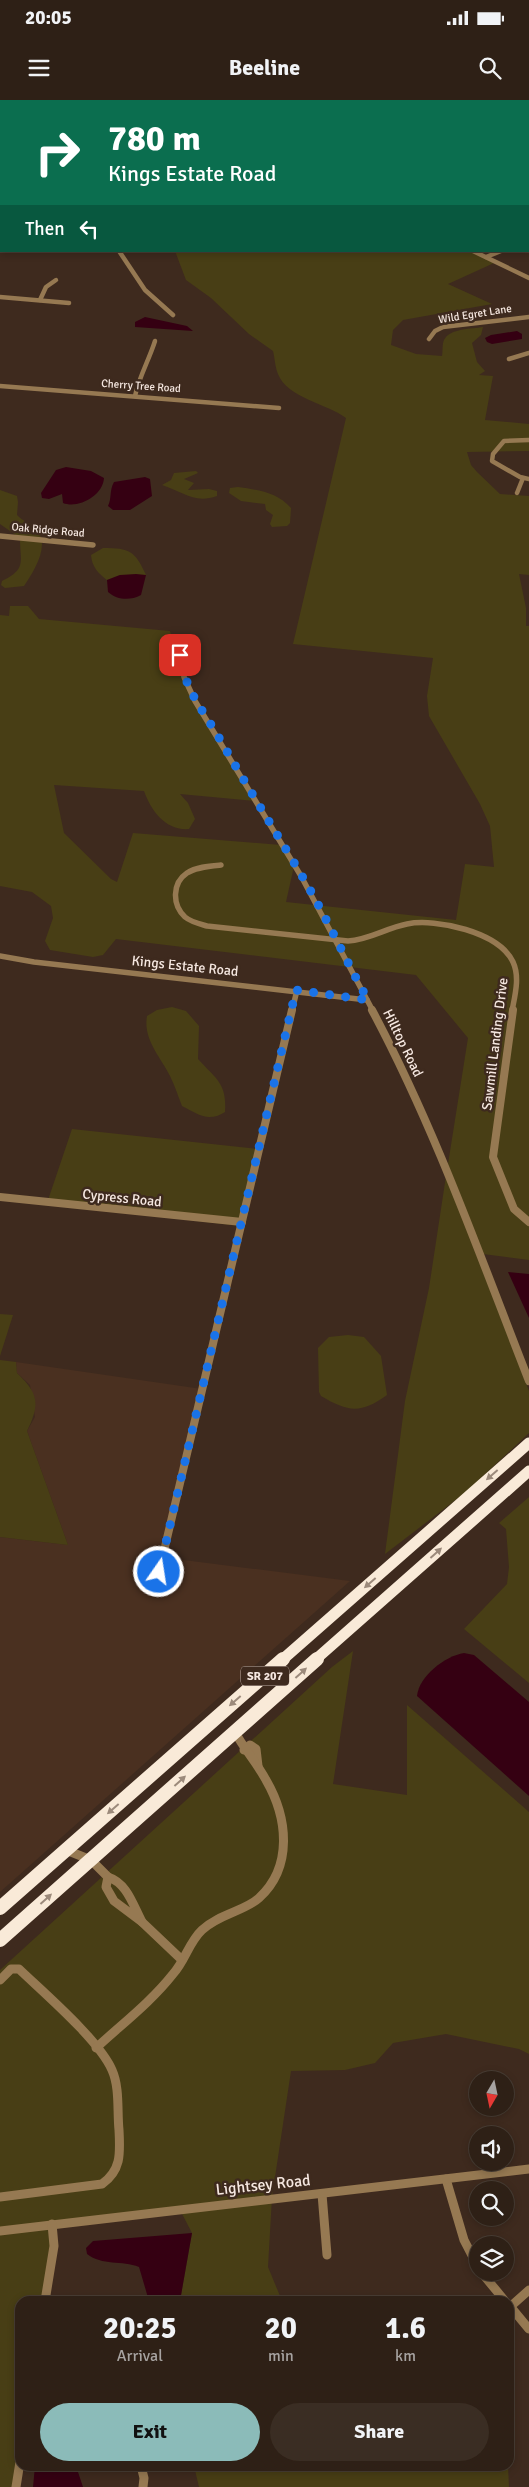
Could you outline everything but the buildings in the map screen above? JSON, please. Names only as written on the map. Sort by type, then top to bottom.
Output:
[{"type":"highway","name":"SR 207","points":[[0,1908],[529,1443]]},
{"type":"highway","name":"SR 207","points":[[0,1940],[529,1470]]},
{"type":"street","points":[[120,252],[145,290],[173,315]]},
{"type":"street","points":[[474,252],[529,278]]},
{"type":"street","points":[[486,257],[498,252]]},
{"type":"street","points":[[40,300],[46,287],[56,280]]},
{"type":"street","points":[[0,297],[69,303]]},
{"type":"street","name":"Wild Egret Lane","points":[[429,338],[441,328],[529,317]]},
{"type":"street","points":[[135,396],[138,381],[148,364],[155,341]]},
{"type":"street","points":[[508,360],[520,354],[529,353]]},
{"type":"street","name":"Cherry Tree Road","points":[[0,386],[280,408]]},
{"type":"street","points":[[517,493],[526,479],[494,464],[492,455],[504,441],[529,440]]},
{"type":"street","name":"Oak Ridge Road","points":[[0,536],[93,545]]},
{"type":"street","name":"Hilltop Road","points":[[180,655],[184,677],[194,701],[217,734],[234,766],[302,876],[398,1058],[444,1165],[529,1381]]},
{"type":"street","name":"Sawmill Landing Drive","points":[[221,864],[193,870],[182,877],[176,886],[174,896],[181,912],[192,922],[207,926],[336,941],[369,940],[398,926],[409,923],[461,928],[487,936],[497,942],[513,960],[517,977],[493,1157],[514,1209],[529,1222]]},
{"type":"street","name":"Kings Estate Road","points":[[0,956],[34,962],[296,990],[368,1000]]},
{"type":"street","points":[[159,1572],[296,990]]},
{"type":"street","name":"Cypress Road","points":[[0,1197],[242,1222]]},
{"type":"street","points":[[96,2048],[173,1974],[199,1932],[214,1920],[255,1901],[269,1890],[280,1873],[285,1852],[284,1828],[272,1791],[258,1766],[244,1750],[235,1732]]},
{"type":"street","points":[[66,1850],[91,1860],[108,1877],[118,1880],[124,1887],[142,1922]]},
{"type":"street","points":[[108,1877],[106,1887],[114,1901],[142,1922],[182,1960]]},
{"type":"street","points":[[0,1980],[11,1969],[19,1968],[96,2048],[111,2068],[116,2086],[120,2163],[113,2177],[102,2184],[0,2197]]},
{"type":"street","name":"Lightsey Road","points":[[0,2231],[529,2169]]},
{"type":"street","points":[[446,2178],[464,2240],[469,2250]]},
{"type":"street","points":[[322,2194],[327,2255]]},
{"type":"street","points":[[46,2296],[54,2246],[52,2224]]},
{"type":"street","points":[[488,2281],[501,2296]]},
{"type":"street","points":[[514,2301],[529,2290]]},
{"type":"street","points":[[514,2312],[529,2329]]},
{"type":"street","points":[[16,2487],[19,2471]]},
{"type":"street","points":[[142,2471],[143,2487]]},
{"type":"shaded area","points":[[175,252],[471,252],[494,263],[448,284],[492,304],[403,320],[393,330],[391,345],[416,354],[442,356],[443,342],[451,333],[483,327],[481,335],[472,343],[477,362],[485,371],[479,375],[493,376],[485,420],[529,424],[529,451],[467,452],[471,465],[500,494],[529,496],[529,575],[519,574],[526,608],[526,626],[529,626],[529,1260],[483,1254],[448,1164],[468,1038],[416,975],[116,939],[103,955],[93,957],[50,950],[45,941],[53,918],[51,906],[32,892],[0,886],[0,615],[9,616],[10,606],[28,606],[39,619],[170,631],[183,674],[255,801],[180,794],[188,803],[195,819],[189,829],[181,829],[173,827],[160,818],[151,806],[144,791],[54,785],[64,833],[111,879],[117,882],[133,833],[281,845],[294,866],[286,902],[456,920],[465,864],[494,867],[490,826],[480,804],[429,716],[427,696],[433,658],[293,644],[346,418],[290,389],[283,382],[277,371],[273,351],[249,334],[211,298],[186,280]]},
{"type":"shaded area","points":[[145,317],[187,326],[193,331],[135,327],[135,322]]},
{"type":"shaded area","points":[[517,331],[522,334],[522,339],[492,344],[487,342],[485,338],[491,335]]},
{"type":"shaded area","points":[[66,467],[91,471],[104,478],[103,484],[89,500],[76,504],[63,503],[62,494],[49,499],[42,498],[41,493],[56,470]]},
{"type":"shaded area","points":[[196,471],[198,473],[184,479],[194,483],[188,490],[209,489],[217,491],[217,496],[202,499],[195,498],[162,485],[171,480],[174,473]]},
{"type":"shaded area","points":[[145,477],[150,479],[152,496],[130,510],[113,510],[108,506],[114,482]]},
{"type":"shaded area","points":[[230,488],[253,489],[280,498],[291,508],[290,523],[287,526],[272,527],[270,524],[273,515],[266,510],[265,504],[241,501],[229,493]]},
{"type":"shaded area","points":[[0,490],[17,496],[17,515],[36,529],[42,543],[36,566],[24,586],[5,588],[1,585],[2,581],[10,577],[19,568],[21,559],[20,538],[0,524]]},
{"type":"shaded area","points":[[103,548],[120,549],[130,552],[135,556],[146,575],[120,575],[107,580],[96,569],[91,555]]},
{"type":"shaded area","points":[[120,575],[146,575],[141,595],[124,599],[115,597],[108,592],[107,580]]},
{"type":"shaded area","points":[[172,1007],[186,1011],[199,1026],[198,1059],[219,1082],[224,1094],[225,1112],[219,1115],[213,1117],[203,1116],[182,1106],[170,1076],[153,1048],[146,1025],[147,1016],[157,1010]]},
{"type":"shaded area","points":[[72,1129],[259,1149],[239,1226],[47,1203]]},
{"type":"shaded area","points":[[446,1176],[529,1391],[529,1433],[466,1492],[385,1554],[405,1401],[429,1288]]},
{"type":"shaded area","points":[[508,1272],[529,1274],[529,1318]]},
{"type":"shaded area","points":[[0,1314],[13,1315],[0,1356]]},
{"type":"shaded area","points":[[348,1335],[364,1337],[381,1356],[387,1395],[362,1408],[347,1408],[321,1396],[319,1392],[318,1348],[329,1337]]},
{"type":"shaded area","points":[[0,1360],[16,1362],[17,1373],[33,1393],[35,1400],[34,1414],[27,1431],[68,1545],[0,1537]]},
{"type":"shaded area","points":[[16,1362],[202,1389],[160,1557],[350,1581],[0,1892],[0,1537],[68,1545],[27,1431],[35,1417],[30,1385],[17,1373]]},
{"type":"shaded area","points":[[529,1497],[529,1683],[464,1629],[507,1584],[509,1567],[506,1529],[499,1523]]},
{"type":"shaded area","points":[[353,1651],[333,1784],[407,1795],[407,1705],[529,1812],[529,2054],[519,2049],[446,2034],[393,2043],[375,2063],[345,2070],[291,2071],[272,2197],[268,2267],[280,2296],[181,2296],[192,2233],[179,2208],[56,2223],[45,2296],[15,2296],[15,2471],[18,2471],[16,2487],[0,2487],[0,1970],[332,1667]]},
{"type":"shaded area","points":[[464,1653],[474,1655],[529,1702],[529,1796],[417,1696],[423,1681],[434,1668],[449,1658]]},
{"type":"shaded area","points":[[192,2233],[181,2296],[148,2296],[139,2267],[93,2258],[87,2254],[86,2248],[93,2241]]},
{"type":"shaded area","points":[[35,2471],[78,2471],[83,2487],[33,2487]]},
{"type":"shaded area","points":[[195,2471],[508,2471],[509,2487],[199,2487]]},
{"type":"route","points":[[159,1572],[296,990],[368,1000],[302,876],[269,825],[217,734],[194,701],[184,677],[180,655]]}]
